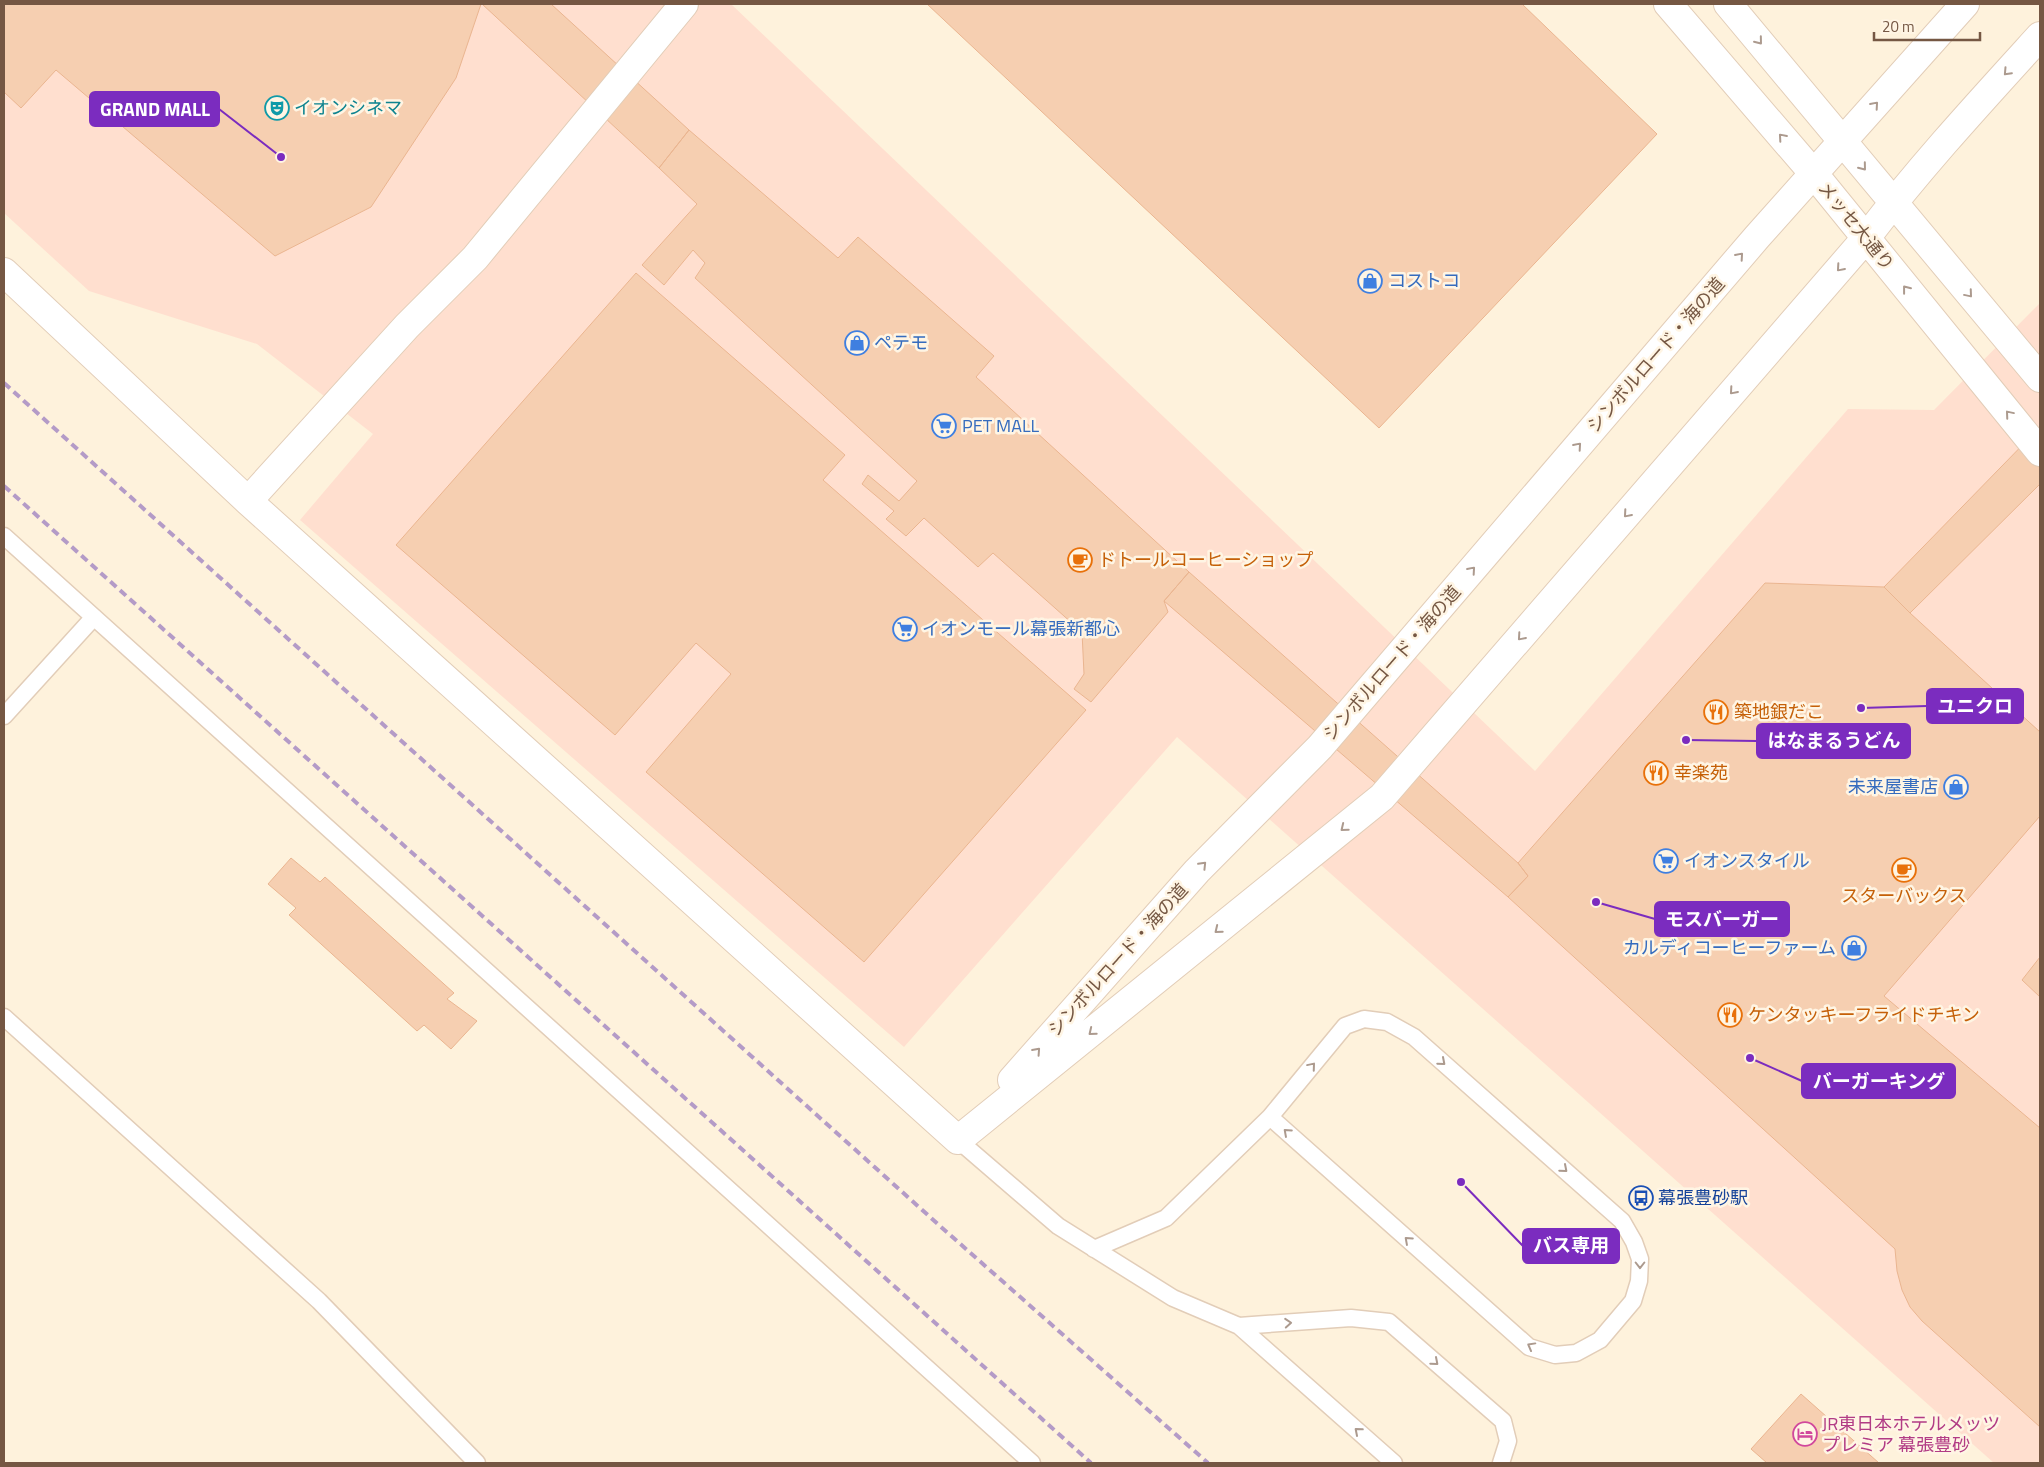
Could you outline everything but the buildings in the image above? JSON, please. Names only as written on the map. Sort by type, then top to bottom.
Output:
[{"type":"street","points":[[248,501],[407,326],[475,258],[684,4]]},
{"type":"street","name":"メッセ大通り","points":[[1668,4],[1814,174],[2040,452]]},
{"type":"street","points":[[1728,4],[2040,378]]},
{"type":"street","points":[[1843,142],[1965,4]]},
{"type":"street","points":[[4,272],[248,501],[958,1140],[1382,797],[1866,238],[1953,131],[2040,36]]},
{"type":"street","name":"シンボルロード・海の道","points":[[958,1140],[1197,871],[1301,764],[1320,747],[1756,237],[1843,142]]},
{"type":"lane","points":[[4,536],[1032,1463]]},
{"type":"lane","points":[[4,716],[94,617]]},
{"type":"lane","points":[[4,1017],[319,1301],[477,1463]]},
{"type":"lane","points":[[1094,1249],[1166,1218],[1270,1117],[1346,1026],[1364,1019],[1387,1022],[1414,1037],[1622,1221],[1634,1242],[1640,1259],[1639,1281],[1633,1301],[1600,1340],[1576,1353],[1555,1355],[1529,1347],[1270,1117]]},
{"type":"lane","points":[[958,1140],[1058,1226],[1173,1298],[1239,1326],[1394,1463]]},
{"type":"lane","points":[[1239,1326],[1351,1318],[1389,1322],[1503,1421],[1508,1440],[1501,1463]]},
{"type":"shaded area","name":"イオンモール幕張新都心","points":[[4,4],[731,4],[1535,771],[1848,409],[1934,410],[2040,303],[2040,1463],[1994,1463],[1177,737],[904,1047],[300,520],[373,434],[257,344],[89,291],[4,213]]},
{"type":"railway","points":[[4,383],[940,1226],[1208,1463]]},
{"type":"railway","points":[[4,486],[1091,1463]]},
{"type":"place","name":"イオンシネマ","points":[[277,108]]},
{"type":"place","name":"GRAND MALL","points":[[281,157]]},
{"type":"place","name":"コストコ","points":[[1370,281]]},
{"type":"place","name":"ペテモ","points":[[857,343]]},
{"type":"place","name":"PET MALL","points":[[944,426]]},
{"type":"place","name":"ドトールコーヒーショップ","points":[[1080,560]]},
{"type":"place","name":"イオンモール幕張新都心","points":[[905,629]]},
{"type":"place","name":"ユニクロ","points":[[1861,708]]},
{"type":"place","name":"築地銀だこ","points":[[1716,712]]},
{"type":"place","name":"はなまるうどん","points":[[1686,740]]},
{"type":"place","name":"幸楽苑","points":[[1656,773]]},
{"type":"place","name":"未来屋書店","points":[[1956,787]]},
{"type":"place","name":"イオンスタイル","points":[[1666,861]]},
{"type":"place","name":"スターバックス","points":[[1904,870]]},
{"type":"place","name":"モスバーガー","points":[[1596,902]]},
{"type":"place","name":"カルディコーヒーファーム","points":[[1854,948]]},
{"type":"place","name":"ケンタッキーフライドチキン","points":[[1730,1015]]},
{"type":"place","name":"バーガーキング","points":[[1750,1058]]},
{"type":"place","name":"バス専用","points":[[1461,1182]]},
{"type":"place","name":"幕張豊砂駅","points":[[1641,1198]]},
{"type":"place","name":"JR東日本ホテルメッツ プレミア 幕張豊砂","points":[[1805,1434]]}]
